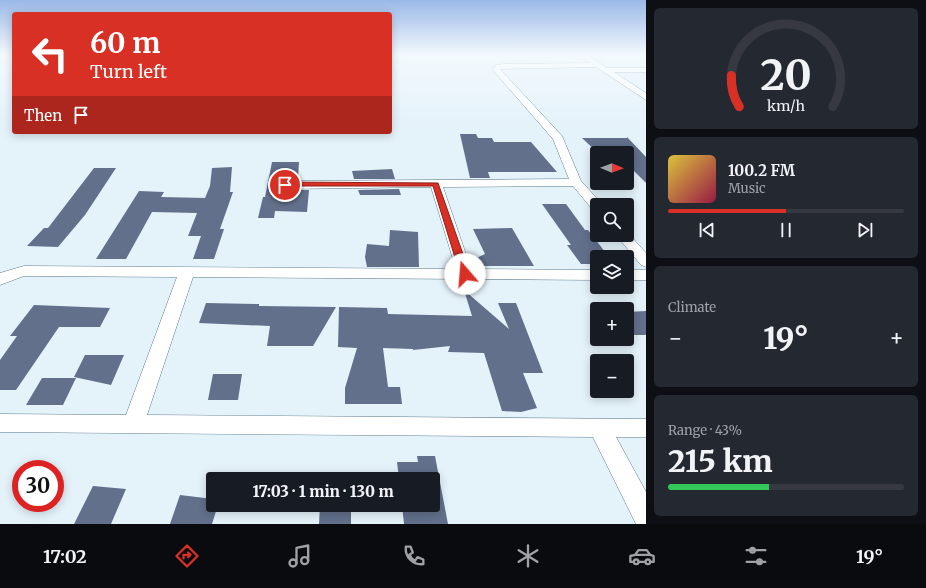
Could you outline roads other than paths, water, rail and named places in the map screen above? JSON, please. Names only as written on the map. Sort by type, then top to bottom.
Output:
[{"type":"street","points":[[504,78],[558,138],[576,182],[590,198]]},
{"type":"street","points":[[618,78],[646,97]]},
{"type":"street","points":[[285,185],[576,182]]},
{"type":"street","points":[[436,184],[465,274]]},
{"type":"street","points":[[628,242],[646,262]]},
{"type":"street","points":[[3,276],[24,272],[590,275]]},
{"type":"street","points":[[133,424],[187,272]]},
{"type":"street","points":[[634,275],[646,275]]},
{"type":"street","points":[[0,423],[646,428]]},
{"type":"street","points":[[599,427],[646,517]]}]
